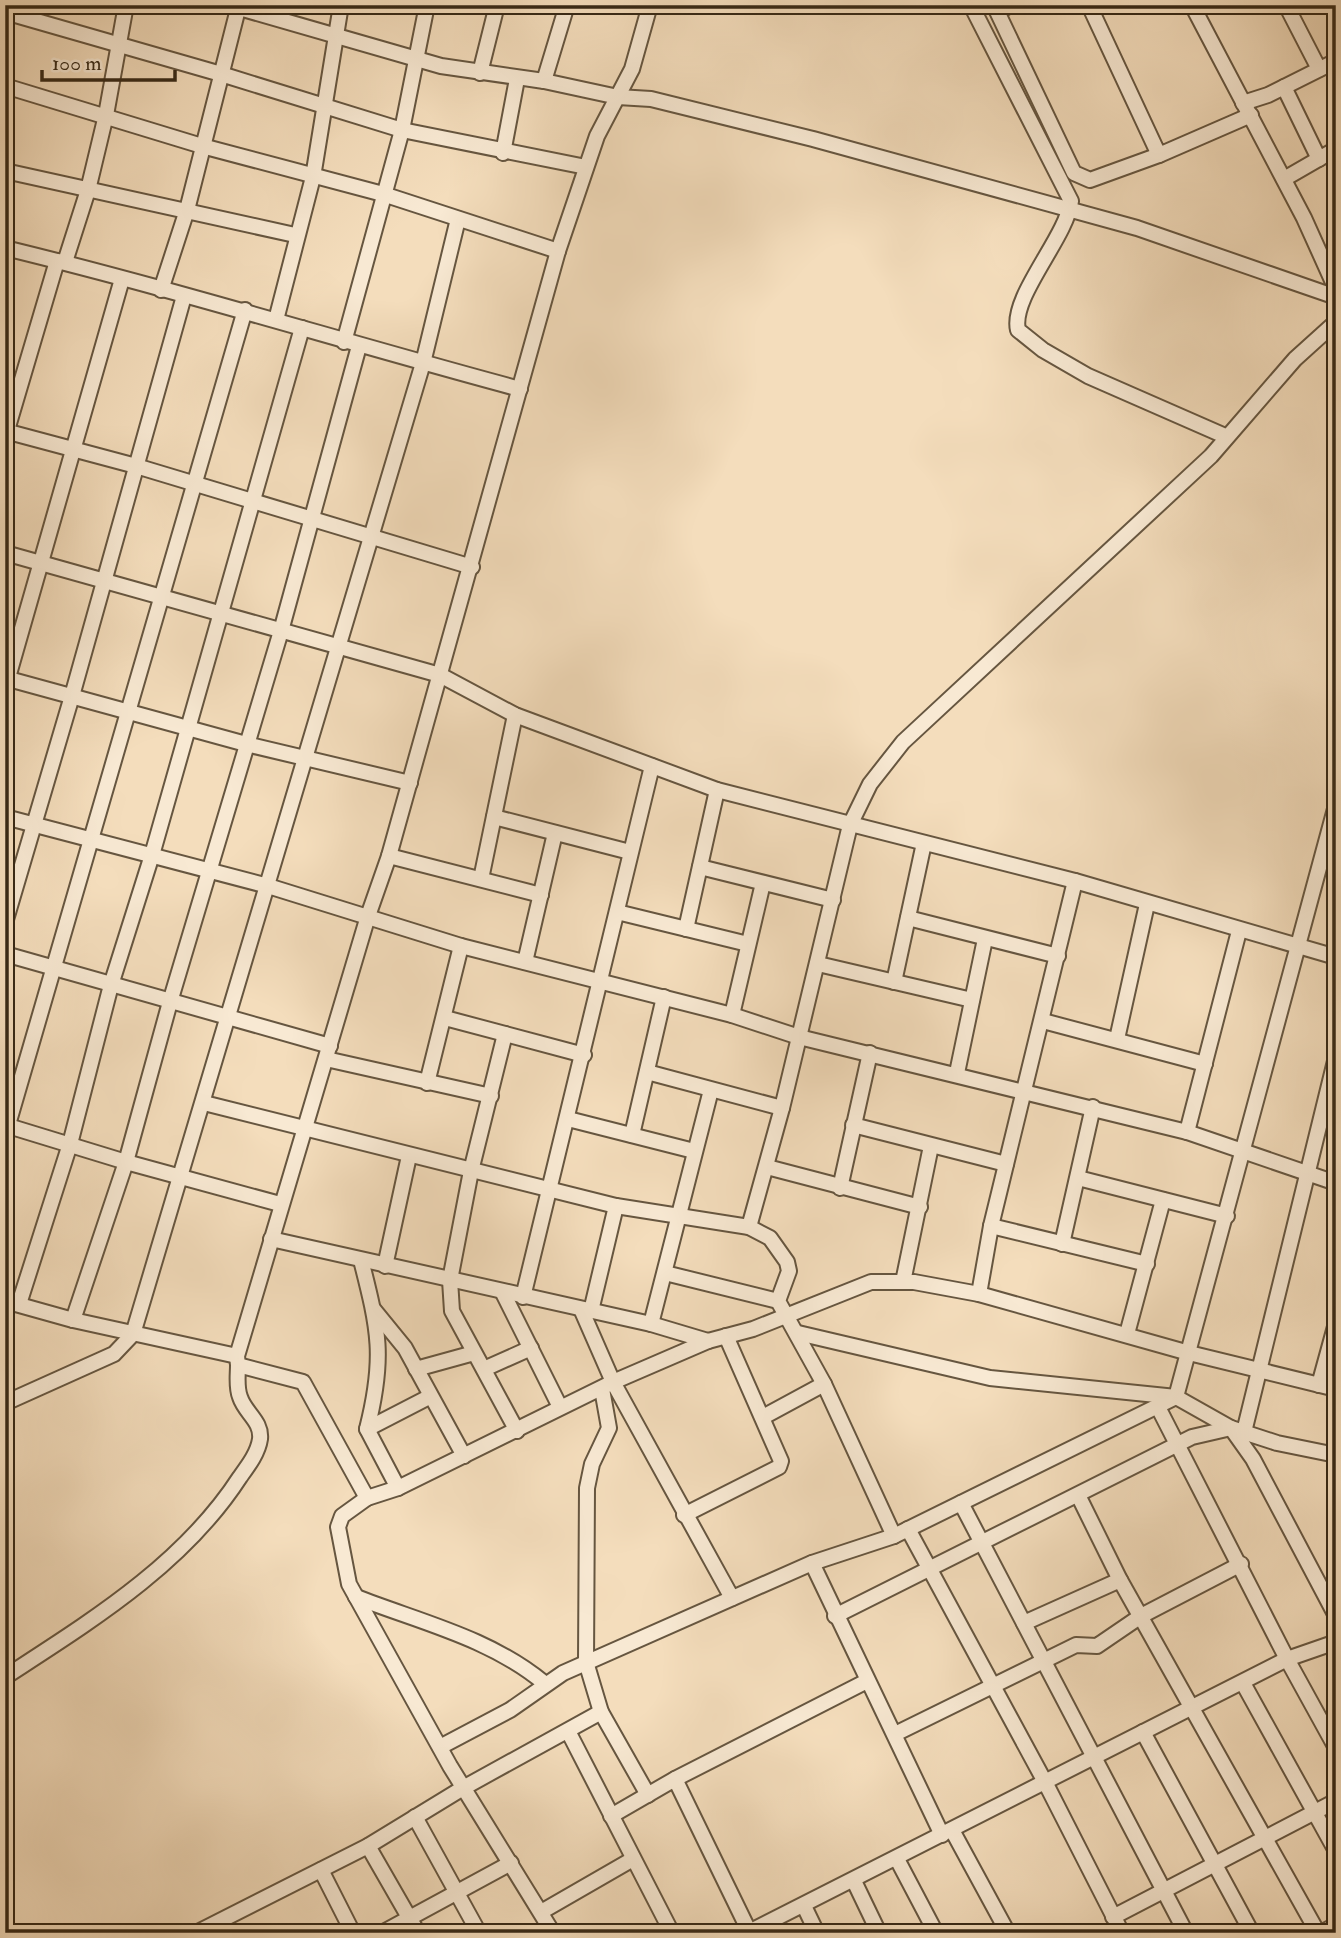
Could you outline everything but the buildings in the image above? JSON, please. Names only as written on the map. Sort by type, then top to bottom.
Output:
[{"type":"street","points":[[126,5],[106,115],[88,190],[61,261],[6,433],[136,466],[472,567]]},
{"type":"street","points":[[276,320],[295,235],[313,177],[334,33],[341,5]]},
{"type":"street","points":[[344,342],[402,130],[419,58],[427,5]]},
{"type":"street","points":[[481,73],[497,5]]},
{"type":"street","points":[[544,81],[567,5]]},
{"type":"street","points":[[5,1677],[75,1633],[141,1583],[219,1509],[251,1461],[261,1437],[259,1426],[239,1395],[237,1361],[280,1205],[368,916],[389,856],[472,567],[558,251],[597,136],[632,69],[650,5]]},
{"type":"street","points":[[971,5],[1069,195],[1070,211],[1018,314],[1018,330],[1043,350],[1088,376],[1225,436]]},
{"type":"street","points":[[1089,5],[1159,155]]},
{"type":"street","points":[[1192,5],[1284,179],[1336,289]]},
{"type":"street","points":[[1286,5],[1319,69]]},
{"type":"street","points":[[161,290],[187,210],[236,6],[481,73],[544,81],[618,97],[628,95],[673,103],[1182,242],[1336,297]]},
{"type":"street","points":[[1001,7],[1073,173],[1090,180],[1159,155],[1336,61]]},
{"type":"street","points":[[5,12],[221,74],[402,130],[503,153],[586,167]]},
{"type":"street","points":[[503,153],[517,79]]},
{"type":"street","points":[[5,86],[202,146],[383,194],[558,251]]},
{"type":"street","points":[[1284,87],[1319,159]]},
{"type":"street","points":[[1284,179],[1336,149]]},
{"type":"street","points":[[5,171],[295,235]]},
{"type":"street","points":[[5,1403],[114,1354],[133,1334],[204,1104],[303,756],[423,363],[458,219]]},
{"type":"street","points":[[5,248],[245,310],[344,342],[520,389]]},
{"type":"street","points":[[122,279],[6,682],[72,696],[247,744],[410,783]]},
{"type":"street","points":[[5,923],[72,696],[184,296]]},
{"type":"street","points":[[245,310],[6,1128],[280,1205]]},
{"type":"street","points":[[749,1227],[782,1108],[850,825],[870,784],[903,742],[1211,456],[1225,436],[1295,359],[1336,322]]},
{"type":"street","points":[[302,328],[186,727],[152,855],[111,985],[70,1144],[12,1303],[237,1361],[303,1382],[367,1498]]},
{"type":"street","points":[[73,1320],[126,1163],[170,1002],[281,632],[359,346]]},
{"type":"street","points":[[5,553],[440,675],[515,715],[717,790],[1075,881],[1239,931],[1336,957]]},
{"type":"street","points":[[481,879],[515,715]]},
{"type":"street","points":[[523,1297],[602,981],[652,766]]},
{"type":"street","points":[[686,929],[717,790]]},
{"type":"street","points":[[440,1747],[510,1710],[544,1684],[586,1662],[812,1563],[894,1536],[1176,1397],[1245,1152],[1298,947],[1334,822],[1336,805]]},
{"type":"street","points":[[5,817],[268,886],[461,946],[732,1015],[799,1037],[957,1073],[1187,1132],[1336,1183]]},
{"type":"street","points":[[494,817],[630,852]]},
{"type":"street","points":[[525,962],[555,834]]},
{"type":"street","points":[[894,982],[924,843]]},
{"type":"street","points":[[389,856],[541,895]]},
{"type":"street","points":[[700,867],[833,900]]},
{"type":"street","points":[[979,1294],[990,1226],[1043,1020],[1075,881]]},
{"type":"street","points":[[732,1015],[763,883]]},
{"type":"street","points":[[1117,1038],[1147,904]]},
{"type":"street","points":[[617,912],[748,944]]},
{"type":"street","points":[[908,918],[1058,956]]},
{"type":"street","points":[[1187,1132],[1239,931]]},
{"type":"street","points":[[957,1073],[985,939]]},
{"type":"street","points":[[427,1083],[446,1018],[461,946]]},
{"type":"street","points":[[5,954],[229,1018],[328,1053],[427,1083],[491,1096]]},
{"type":"street","points":[[818,964],[972,1000]]},
{"type":"street","points":[[632,1135],[664,997]]},
{"type":"street","points":[[446,1018],[584,1055]]},
{"type":"street","points":[[1043,1020],[1205,1064]]},
{"type":"street","points":[[505,1034],[471,1171],[450,1280],[452,1311],[517,1431]]},
{"type":"street","points":[[840,1188],[870,1053]]},
{"type":"street","points":[[1336,1057],[1305,1173],[1259,1368],[1237,1430],[1336,1616]]},
{"type":"street","points":[[647,1072],[782,1108]]},
{"type":"street","points":[[651,1324],[711,1090]]},
{"type":"street","points":[[204,1104],[616,1206],[749,1227],[770,1238],[787,1262],[789,1271],[778,1301]]},
{"type":"street","points":[[1062,1244],[1093,1107]]},
{"type":"street","points":[[568,1119],[694,1151]]},
{"type":"street","points":[[853,1125],[1006,1164]]},
{"type":"street","points":[[902,1282],[931,1146]]},
{"type":"street","points":[[385,1266],[409,1156]]},
{"type":"street","points":[[767,1167],[920,1207]]},
{"type":"street","points":[[1078,1178],[1227,1216]]},
{"type":"street","points":[[1127,1334],[1163,1200]]},
{"type":"street","points":[[616,1206],[586,1310],[608,1385],[732,1598]]},
{"type":"street","points":[[990,1226],[1147,1264]]},
{"type":"street","points":[[271,1239],[651,1324],[708,1341]]},
{"type":"street","points":[[361,1260],[380,1349],[378,1387],[368,1429],[398,1488]]},
{"type":"street","points":[[665,1273],[778,1301],[824,1384],[894,1536]]},
{"type":"street","points":[[553,1933],[463,1788],[349,1584],[338,1527],[342,1516],[367,1498],[398,1488],[561,1407],[708,1341],[774,1321],[863,1284],[902,1282],[979,1294],[1189,1353],[1336,1389]]},
{"type":"street","points":[[503,1293],[561,1407]]},
{"type":"street","points":[[373,1309],[405,1348],[429,1397],[464,1456]]},
{"type":"street","points":[[1319,1385],[1336,1323]]},
{"type":"street","points":[[798,1333],[990,1378],[1176,1397],[1237,1430],[1277,1443],[1336,1455]]},
{"type":"street","points":[[684,1515],[779,1466],[782,1457],[726,1336]]},
{"type":"street","points":[[484,1369],[531,1348]]},
{"type":"street","points":[[416,1369],[474,1353]]},
{"type":"street","points":[[763,1417],[824,1384]]},
{"type":"street","points":[[608,1385],[609,1428],[592,1464],[587,1488],[586,1662],[601,1712],[648,1795]]},
{"type":"street","points":[[368,1429],[429,1397]]},
{"type":"street","points":[[1158,1407],[1241,1564],[1287,1660],[1336,1748]]},
{"type":"street","points":[[835,1616],[1176,1445],[1237,1430]]},
{"type":"street","points":[[1077,1495],[1120,1580],[1319,1933],[1336,1925]]},
{"type":"street","points":[[961,1503],[1186,1933]]},
{"type":"street","points":[[908,1529],[1045,1782],[1122,1933]]},
{"type":"street","points":[[812,1563],[835,1616],[894,1734],[947,1833],[1008,1933]]},
{"type":"street","points":[[894,1734],[1076,1645],[1097,1646],[1141,1616],[1241,1564]]},
{"type":"street","points":[[1024,1623],[1120,1580]]},
{"type":"street","points":[[355,1596],[483,1644],[526,1669],[544,1684]]},
{"type":"street","points":[[675,1779],[749,1932],[1287,1660],[1336,1642]]},
{"type":"street","points":[[611,1816],[675,1779],[867,1681]]},
{"type":"street","points":[[1243,1683],[1336,1851]]},
{"type":"street","points":[[195,1933],[368,1846],[463,1788],[601,1712]]},
{"type":"street","points":[[568,1731],[672,1933]]},
{"type":"street","points":[[1143,1732],[1252,1933]]},
{"type":"street","points":[[1113,1917],[1266,1840],[1336,1801]]},
{"type":"street","points":[[415,1817],[479,1933]]},
{"type":"street","points":[[368,1846],[418,1933]]},
{"type":"street","points":[[541,1912],[633,1859]]},
{"type":"street","points":[[897,1859],[936,1933]]},
{"type":"street","points":[[382,1933],[511,1863]]},
{"type":"street","points":[[321,1870],[353,1933]]},
{"type":"street","points":[[854,1881],[879,1933]]},
{"type":"street","points":[[804,1906],[817,1933]]}]
